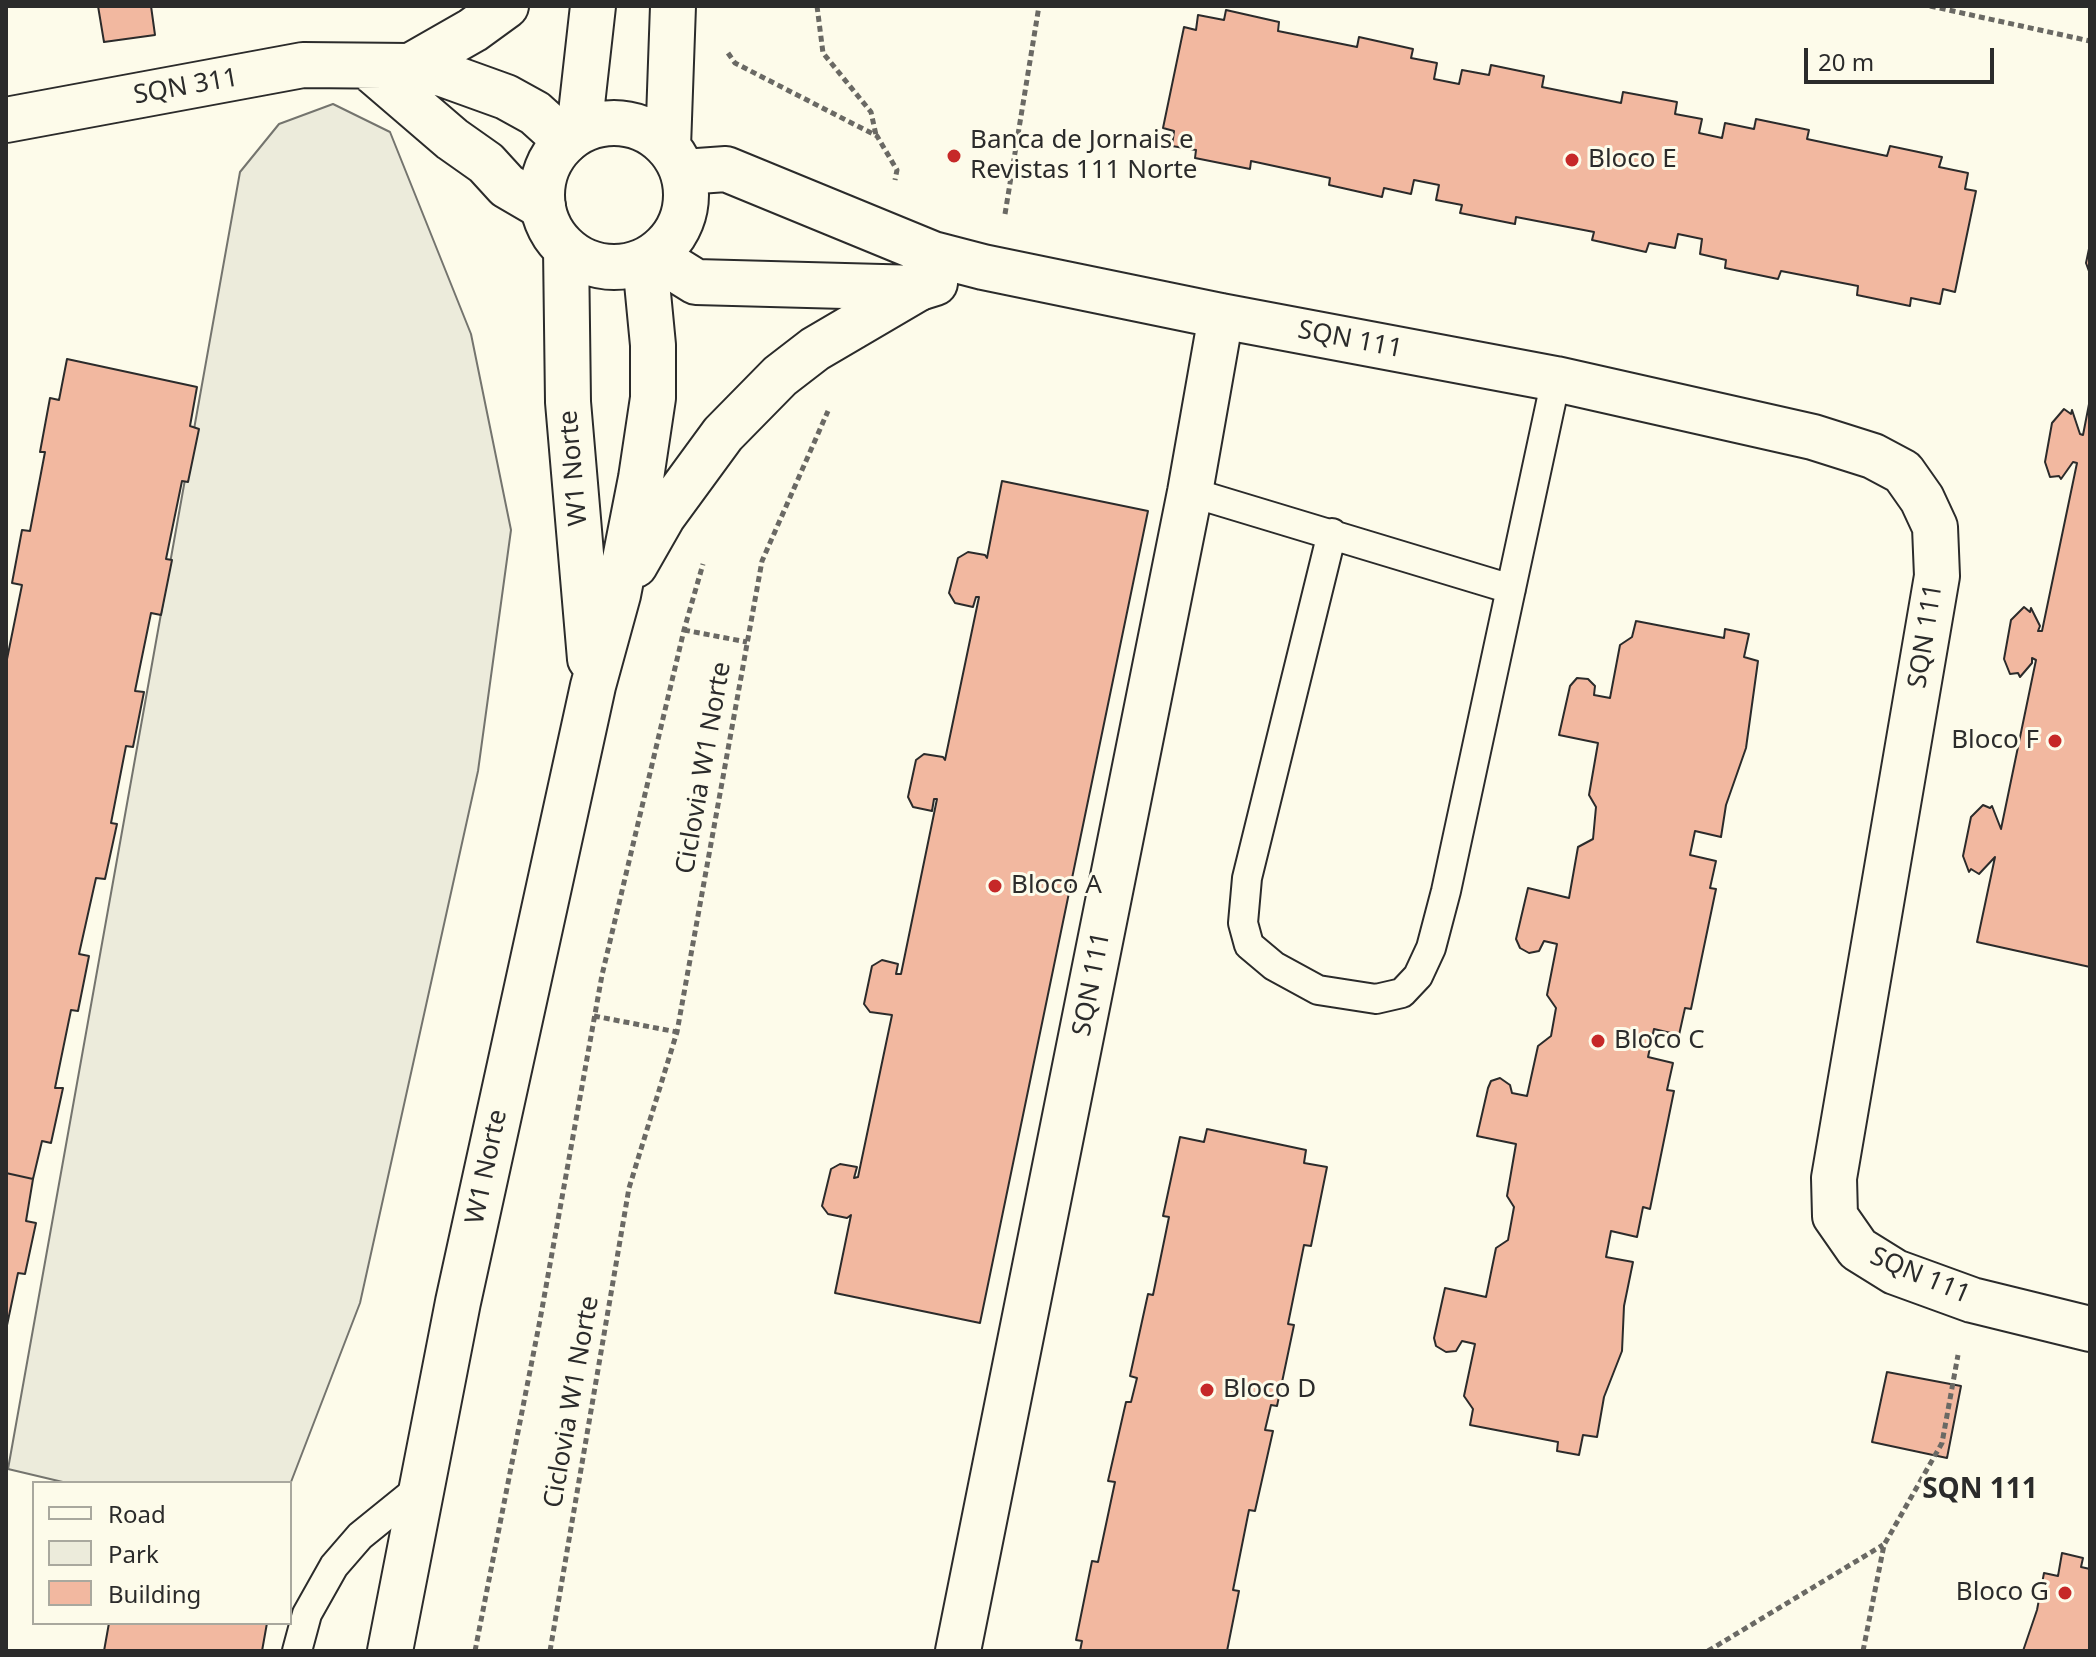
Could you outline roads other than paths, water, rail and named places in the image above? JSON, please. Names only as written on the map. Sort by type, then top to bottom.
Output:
[{"type":"street","points":[[410,66],[473,30],[506,6]]},
{"type":"street","points":[[572,136],[593,6]]},
{"type":"street","points":[[673,6],[676,160],[687,191],[683,219],[669,244],[649,259],[625,268],[604,267],[583,261],[566,249],[551,231],[543,207],[542,183],[551,160],[572,136],[602,124],[627,124],[650,132],[676,160]]},
{"type":"street","name":"SQN 311","points":[[6,120],[303,65],[410,66],[506,97],[572,136]]},
{"type":"street","points":[[367,66],[452,139],[486,163],[507,186],[543,207]]},
{"type":"street","name":"SQN 111","points":[[676,160],[726,169],[933,254],[983,267],[1221,316],[1556,379],[1813,437],[1873,456],[1903,472],[1922,499],[1935,527],[1937,576],[1834,1178],[1835,1216],[1858,1249],[1895,1272],[1972,1300],[2090,1329]]},
{"type":"street","name":"W1 Norte","points":[[566,249],[568,402],[593,686]]},
{"type":"street","name":"SQN 111","points":[[649,259],[696,282],[919,288],[983,267]]},
{"type":"street","name":"W1 Norte","points":[[390,1651],[461,1287],[593,686],[618,595],[641,478],[653,398],[649,259]]},
{"type":"street","points":[[618,595],[663,516],[723,434],[780,376],[815,349],[919,288]]},
{"type":"street","name":"SQN 111","points":[[958,1651],[1190,492],[1221,316]]},
{"type":"lane","points":[[1332,533],[1247,878],[1243,923],[1249,945],[1274,966],[1318,990],[1376,999],[1402,993],[1418,976],[1431,948],[1446,891],[1556,379]]},
{"type":"lane","points":[[1190,492],[1511,589]]},
{"type":"lane","points":[[297,1651],[307,1614],[334,1566],[360,1536],[423,1485]]},
{"type":"place","name":"Banca de Jornais e Revistas 111 Norte","points":[[954,156]]},
{"type":"place","name":"Bloco E","points":[[1572,160]]},
{"type":"place","name":"Bloco F","points":[[2055,741]]},
{"type":"place","name":"Bloco A","points":[[995,886]]},
{"type":"place","name":"Bloco C","points":[[1598,1041]]},
{"type":"place","name":"Bloco D","points":[[1207,1390]]},
{"type":"place","name":"Bloco G","points":[[2065,1593]]},
{"type":"district","name":"SQN 111","points":[[1980,1490]]}]
